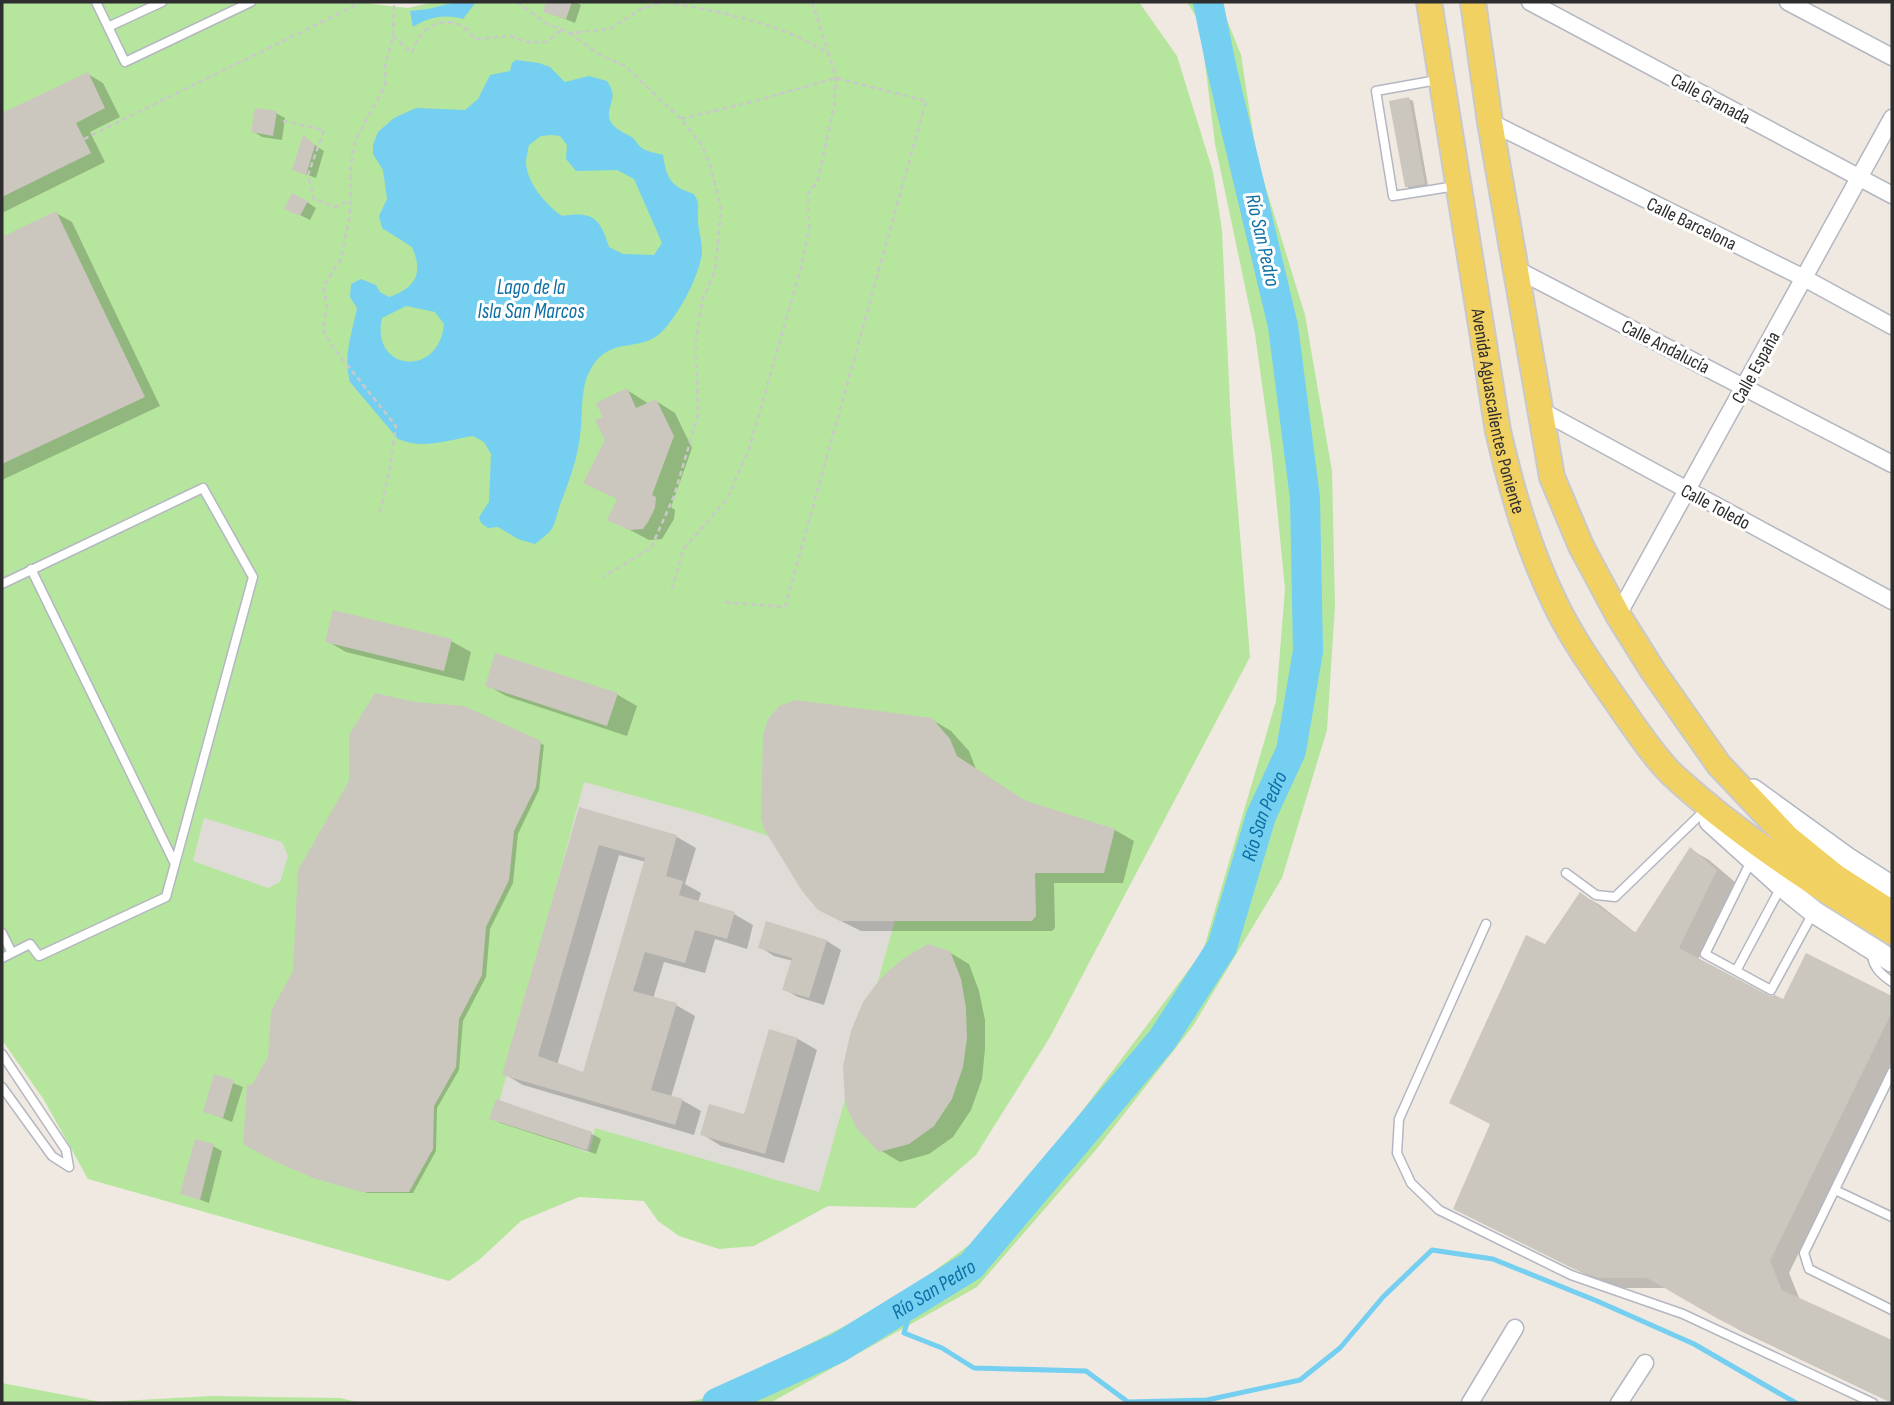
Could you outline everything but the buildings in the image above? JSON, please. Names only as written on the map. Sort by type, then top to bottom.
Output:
[{"type":"main road","name":"Avenida Aguascalientes Poniente","points":[[1429,2],[1498,431],[1513,496],[1531,549],[1555,605],[1588,660],[1632,723],[1676,778],[1752,849],[1892,932]]},
{"type":"main road","name":"Avenida Aguascalientes Poniente","points":[[1473,2],[1514,268],[1552,477],[1581,546],[1618,615],[1690,727],[1720,765],[1787,837],[1835,876],[1892,912]]},
{"type":"street","name":"Calle Granada","points":[[1530,2],[1892,195]]},
{"type":"street","points":[[1788,2],[1892,57]]},
{"type":"street","name":"Calle España","points":[[1618,615],[1892,118]]},
{"type":"street","name":"Calle Barcelona","points":[[1490,122],[1804,278],[1892,327]]},
{"type":"street","name":"Calle Andalucía","points":[[1514,268],[1892,464]]},
{"type":"street","name":"Calle Toledo","points":[[1540,410],[1892,601]]},
{"type":"street","name":"Avenida Aguascalientes Poniente","points":[[1720,765],[1798,824],[1892,887]]},
{"type":"street","name":"Avenida Aguascalientes Poniente","points":[[1676,778],[1702,813],[1752,849],[1782,886],[1814,912],[1892,961]]},
{"type":"street","points":[[1470,1403],[1515,1328]]},
{"type":"street","points":[[1640,1403],[1622,1399],[1645,1363]]},
{"type":"lane","points":[[96,2],[125,62],[251,2]]},
{"type":"lane","points":[[108,27],[162,2]]},
{"type":"lane","points":[[1440,79],[1377,91],[1393,196],[1458,186]]},
{"type":"lane","points":[[2,584],[203,488],[253,577],[166,897],[39,956],[30,944],[2,958]]},
{"type":"lane","points":[[31,569],[175,864]]},
{"type":"lane","points":[[1566,873],[1596,895],[1615,897],[1702,813]]},
{"type":"lane","points":[[1752,849],[1705,954],[1772,990],[1814,912]]},
{"type":"lane","points":[[1736,971],[1782,886]]},
{"type":"lane","points":[[1486,924],[1399,1119],[1397,1153],[1411,1183],[1439,1210],[1571,1275],[1684,1314],[1873,1403]]},
{"type":"lane","points":[[2,933],[12,953]]},
{"type":"lane","points":[[1870,948],[1873,964],[1879,973],[1892,982]]},
{"type":"lane","points":[[2,1054],[66,1150],[69,1167],[52,1156],[2,1087]]},
{"type":"lane","points":[[1892,1072],[1804,1253],[1809,1269],[1892,1310]]},
{"type":"lane","points":[[1883,1090],[1892,1095]]},
{"type":"lane","points":[[18,1108],[31,1099]]},
{"type":"lane","points":[[1835,1190],[1892,1217]]},
{"type":"path","points":[[84,139],[362,2]]},
{"type":"path","points":[[380,512],[396,426],[332,346],[323,329],[327,304],[323,287],[341,259],[351,200],[351,164],[355,141],[385,86],[385,66],[393,36],[394,2]]},
{"type":"path","points":[[517,2],[547,24],[570,33],[598,54],[625,66],[681,118],[701,144],[711,167],[721,209],[715,271],[702,301],[696,342],[698,415],[674,496],[651,548],[603,577]]},
{"type":"path","points":[[570,33],[610,29],[639,10],[664,2],[713,10],[756,22],[813,43],[829,54]]},
{"type":"path","points":[[672,589],[683,550],[727,499],[750,450],[802,264],[809,229],[808,194],[818,180],[834,106],[836,78],[812,2]]},
{"type":"path","points":[[393,36],[412,53],[415,40],[422,31],[435,24],[452,23],[462,27],[475,39],[511,36],[527,42],[547,42],[561,30]]},
{"type":"path","points":[[681,118],[836,78],[926,101],[785,607],[722,602]]},
{"type":"path","points":[[283,121],[324,130],[308,175],[314,199],[335,207],[351,200]]},
{"type":"green space","points":[[2,2],[371,2],[408,8],[434,2],[1139,2],[1177,56],[1213,172],[1222,230],[1231,425],[1250,657],[1050,1037],[976,1155],[915,1208],[828,1206],[754,1246],[719,1249],[679,1236],[658,1221],[644,1201],[579,1197],[521,1221],[479,1260],[449,1281],[88,1179],[44,1100],[2,1040]]},
{"type":"green space","points":[[1187,2],[1220,2],[1241,55],[1257,159],[1305,315],[1332,471],[1335,606],[1327,730],[1282,878],[1193,1026],[1095,1151],[977,1287],[770,1403],[682,1403],[701,1399],[894,1301],[996,1225],[1203,951],[1276,701],[1285,589],[1272,456],[1255,334],[1215,144],[1200,23]]},
{"type":"green space","points":[[2,1383],[101,1402],[213,1396],[340,1398],[361,1403],[2,1403]]},
{"type":"shaded area","points":[[584,782],[701,814],[906,881],[819,1192],[595,1128],[589,1153],[496,1114]]},
{"type":"shaded area","points":[[204,818],[282,842],[288,856],[280,882],[268,888],[193,861]]},
{"type":"water","points":[[456,2],[476,2],[463,19],[437,17],[413,27],[410,11]]},
{"type":"water","name":"Lago de la Isla San Marcos","points":[[516,60],[539,63],[550,67],[565,82],[589,76],[607,81],[613,94],[609,118],[613,125],[632,137],[644,149],[663,155],[671,181],[694,194],[698,204],[702,247],[701,261],[692,284],[680,308],[665,328],[651,340],[619,347],[603,354],[591,369],[582,401],[580,437],[571,476],[553,527],[535,544],[518,539],[498,527],[488,528],[481,523],[479,517],[489,502],[491,454],[484,442],[473,436],[426,444],[398,439],[350,382],[347,363],[357,308],[350,297],[351,284],[361,279],[376,285],[380,292],[389,297],[411,284],[417,272],[412,247],[382,228],[379,216],[387,199],[383,170],[373,154],[378,132],[394,118],[416,108],[465,110],[478,99],[490,75],[510,71]],"holes":[[[541,136],[560,136],[567,145],[566,159],[576,171],[617,170],[634,179],[662,243],[654,255],[623,254],[609,247],[602,229],[594,219],[581,215],[562,216],[544,200],[530,178],[526,158],[529,145]],[[406,306],[435,312],[444,324],[439,342],[431,354],[407,362],[395,358],[386,349],[381,336],[382,318]]]},
{"type":"waterway","name":"Río San Pedro","points":[[717,1403],[838,1348],[971,1266],[1162,1040],[1222,947],[1261,816],[1291,751],[1308,651],[1305,498],[1283,326],[1208,2]]},
{"type":"waterway","points":[[913,1302],[904,1333],[942,1348],[974,1368],[1086,1371],[1128,1402],[1207,1400],[1300,1380],[1340,1348],[1383,1297],[1432,1250],[1493,1259],[1597,1301],[1694,1344],[1796,1403]]}]
